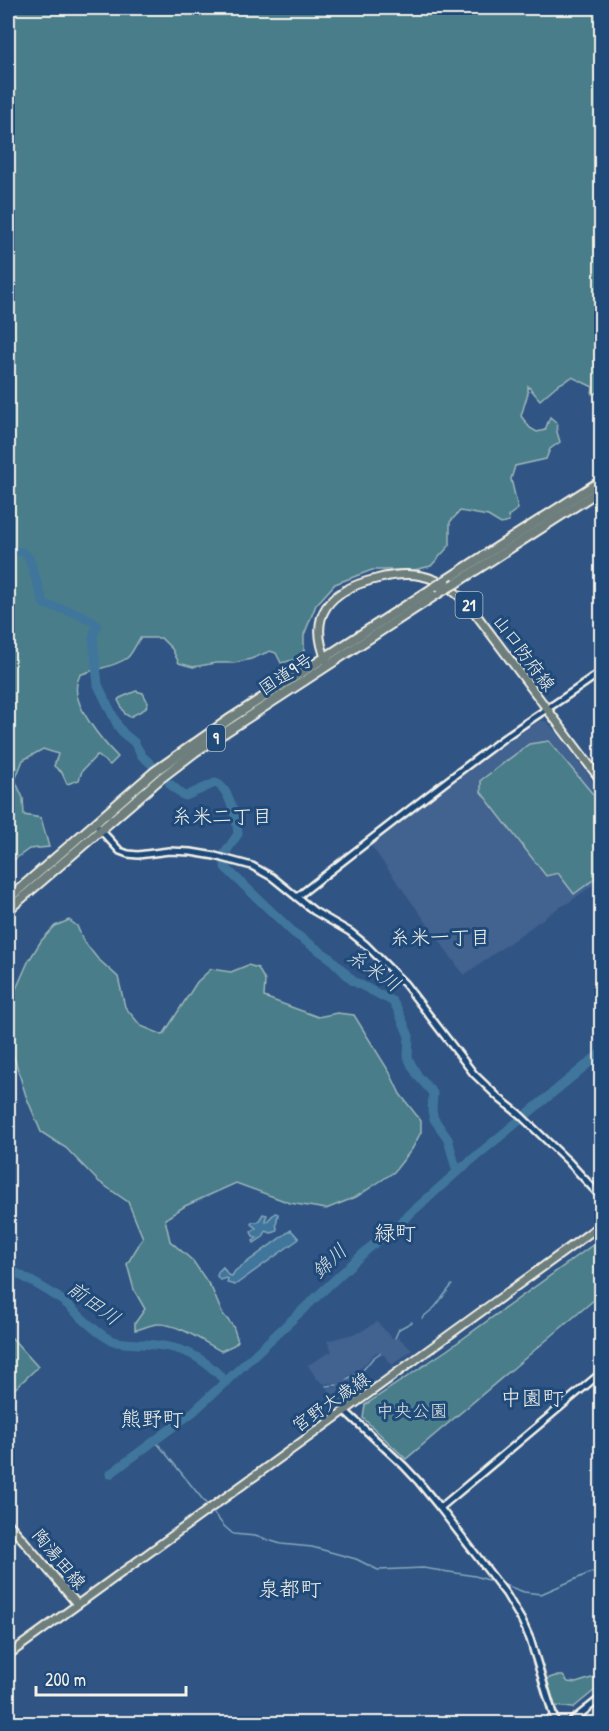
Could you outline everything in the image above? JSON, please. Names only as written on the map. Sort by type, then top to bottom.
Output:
[{"type":"highway","name":"国道9号","points":[[8,899],[195,752],[433,588],[602,480]]},
{"type":"highway","name":"国道9号","points":[[327,661],[456,583],[602,489]]},
{"type":"highway","name":"国道9号","points":[[8,910],[97,827]]},
{"type":"main road","name":"山口防府線","points":[[327,661],[319,635],[319,625],[326,608],[336,596],[373,579],[399,575],[423,576],[436,581],[461,597],[602,782]]},
{"type":"main road","name":"宮野大歳線","points":[[77,1604],[602,1224]]},
{"type":"main road","name":"陶湯田線","points":[[8,1523],[77,1604],[8,1656]]},
{"type":"street","points":[[297,897],[462,770],[602,671]]},
{"type":"street","points":[[97,827],[120,851],[128,854],[191,852],[215,855],[252,866],[272,877],[314,911],[350,932],[386,963],[428,1013],[474,1074],[568,1161],[602,1198]]},
{"type":"street","points":[[440,1508],[602,1372]]},
{"type":"street","points":[[345,1411],[404,1466],[494,1578],[522,1621],[536,1657],[556,1724]]},
{"type":"street","points":[[568,1724],[602,1697]]},
{"type":"shaded area","points":[[539,721],[546,721],[565,742],[601,793],[601,879],[464,975],[370,844],[468,769]]},
{"type":"shaded area","points":[[275,1213],[278,1214],[275,1232],[266,1231],[263,1237],[254,1243],[253,1241],[257,1238],[251,1232],[256,1228],[251,1224],[252,1222],[258,1222],[263,1214],[267,1215],[266,1222]]},
{"type":"shaded area","points":[[291,1230],[299,1239],[235,1285],[227,1283],[226,1278],[220,1280],[217,1276],[223,1267],[228,1275],[232,1276],[235,1271]]},
{"type":"shaded area","points":[[377,1322],[392,1338],[398,1337],[412,1350],[392,1365],[384,1355],[379,1352],[375,1353],[363,1366],[347,1377],[349,1381],[362,1373],[370,1382],[339,1405],[327,1388],[337,1387],[336,1383],[324,1384],[316,1378],[308,1365],[332,1351],[327,1341],[360,1332]]},
{"type":"green space","points":[[8,8],[602,8],[602,386],[599,392],[592,394],[593,387],[572,377],[556,386],[540,400],[528,386],[521,416],[530,428],[537,432],[545,430],[550,417],[557,423],[560,442],[550,449],[546,459],[515,466],[511,479],[518,509],[508,516],[509,522],[501,524],[488,516],[460,511],[450,522],[450,545],[431,566],[414,570],[372,570],[335,584],[316,605],[304,635],[304,650],[297,659],[281,663],[276,653],[270,651],[234,663],[193,667],[179,663],[172,649],[161,638],[140,638],[127,658],[116,664],[80,675],[77,683],[79,703],[90,724],[118,757],[110,765],[97,755],[82,771],[79,780],[67,784],[62,773],[54,766],[58,754],[43,749],[23,760],[15,780],[23,798],[24,815],[41,818],[49,847],[29,849],[11,862],[10,871],[8,871]]},
{"type":"green space","points":[[136,691],[143,693],[148,703],[145,709],[130,717],[125,714],[118,700]]},
{"type":"green space","points":[[549,741],[601,804],[601,874],[574,894],[558,873],[546,876],[481,792],[481,780],[529,744]]},
{"type":"green space","points":[[69,920],[77,926],[83,940],[97,958],[118,977],[125,1007],[141,1026],[163,1035],[197,982],[211,969],[231,972],[248,965],[258,968],[265,981],[264,997],[318,1017],[337,1013],[354,1015],[390,1073],[400,1094],[421,1121],[421,1132],[412,1149],[394,1172],[356,1197],[326,1209],[290,1203],[236,1183],[185,1206],[165,1219],[170,1241],[193,1261],[212,1289],[222,1313],[233,1326],[238,1341],[221,1351],[175,1327],[155,1324],[135,1330],[135,1323],[145,1309],[134,1290],[127,1264],[143,1238],[128,1202],[98,1181],[66,1148],[41,1132],[26,1096],[8,1038],[8,1007],[28,962],[41,941],[55,926]]},
{"type":"green space","name":"中央公園","points":[[601,1239],[601,1294],[406,1459],[363,1418],[365,1405],[447,1350]]},
{"type":"green space","points":[[12,1338],[38,1367],[8,1395],[8,1340]]},
{"type":"green space","points":[[601,1675],[601,1685],[573,1708],[555,1706],[547,1679],[563,1676],[568,1682],[576,1683]]},
{"type":"waterway","name":"糸米川","points":[[8,551],[23,552],[27,555],[44,604],[78,614],[97,626],[93,637],[98,685],[118,726],[151,764]]},
{"type":"waterway","name":"糸米川","points":[[170,784],[186,796],[215,783],[224,790],[234,813],[238,834],[225,853]]},
{"type":"waterway","name":"糸米川","points":[[225,864],[225,867],[294,933],[330,958],[353,981],[392,1001],[409,1036],[408,1057],[411,1064],[433,1093],[434,1119],[448,1139],[457,1172]]},
{"type":"waterway","name":"錦川","points":[[110,1474],[193,1412],[368,1249],[602,1052]]},
{"type":"waterway","name":"前田川","points":[[8,1268],[56,1296],[109,1339],[122,1343],[158,1345],[180,1350],[208,1365],[226,1382]]},
{"type":"waterway","points":[[422,1318],[435,1307],[452,1285]]},
{"type":"waterway","points":[[395,1338],[399,1329],[412,1322]]},
{"type":"waterway","points":[[347,1379],[363,1370],[380,1353]]},
{"type":"waterway","points":[[326,1386],[337,1385]]},
{"type":"waterway","points":[[149,1444],[158,1444],[208,1506]]},
{"type":"waterway","points":[[211,1510],[233,1534],[255,1536],[281,1544],[312,1547],[356,1559],[378,1570],[423,1568],[475,1576],[495,1582]]},
{"type":"waterway","points":[[502,1584],[524,1592],[541,1594],[592,1572],[602,1577]]},
{"type":"district","name":"糸米二丁目","points":[[222,816]]},
{"type":"district","name":"糸米一丁目","points":[[440,937]]},
{"type":"district","name":"緑町","points":[[395,1233]]},
{"type":"district","name":"中園町","points":[[532,1398]]},
{"type":"district","name":"熊野町","points":[[152,1419]]},
{"type":"district","name":"泉都町","points":[[290,1589]]}]
